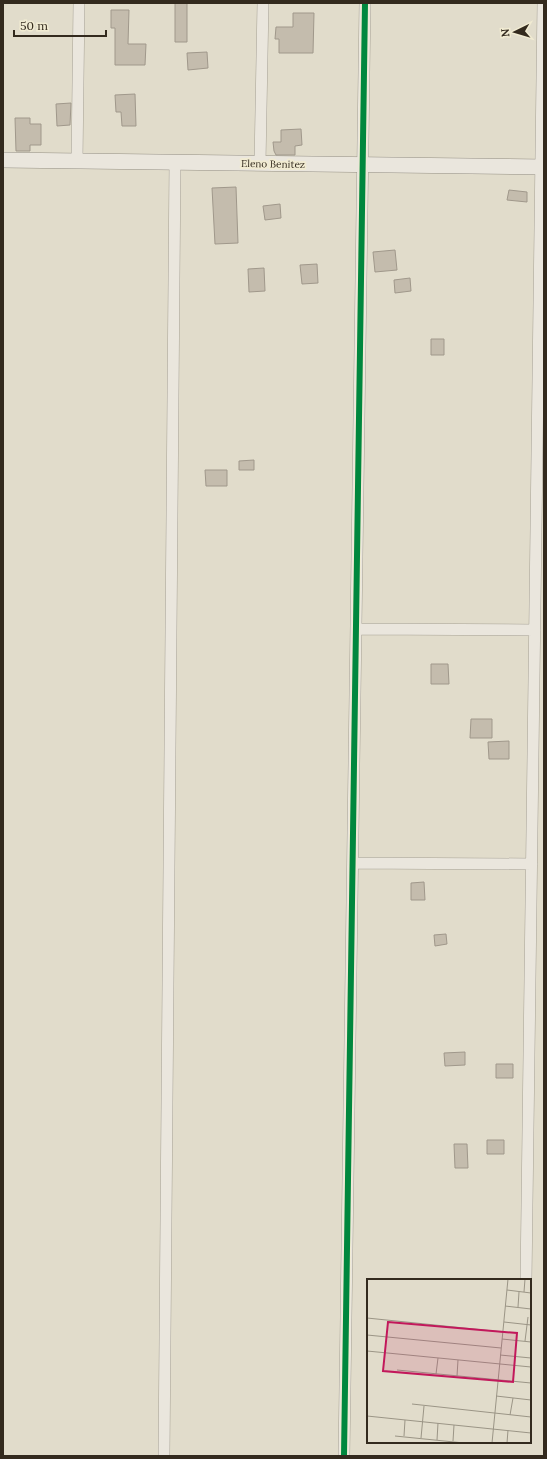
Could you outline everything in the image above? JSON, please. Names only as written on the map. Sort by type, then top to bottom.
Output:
[{"type":"street","points":[[77,161],[79,3]]},
{"type":"street","points":[[260,163],[262,3]]},
{"type":"street","points":[[344,1456],[365,3]]},
{"type":"street","points":[[526,1279],[543,167],[543,3]]},
{"type":"street","name":"Eleno Benitez","points":[[3,160],[543,167]]},
{"type":"street","points":[[164,1456],[175,162]]},
{"type":"street","points":[[356,629],[535,630]]},
{"type":"street","points":[[353,863],[532,864]]},
{"type":"building","points":[[175,3],[187,3],[187,42],[175,42]]},
{"type":"building","points":[[111,10],[129,10],[128,44],[146,44],[145,65],[115,65],[115,28],[111,28]]},
{"type":"building","points":[[293,13],[314,13],[313,53],[279,53],[279,39],[275,39],[276,27],[293,27]]},
{"type":"building","points":[[207,52],[208,68],[188,70],[187,53]]},
{"type":"building","points":[[135,94],[136,126],[122,126],[121,112],[116,112],[115,95]]},
{"type":"building","points":[[71,103],[70,125],[57,126],[56,104]]},
{"type":"building","points":[[15,118],[30,118],[30,124],[41,124],[41,145],[30,145],[30,151],[16,151]]},
{"type":"building","points":[[301,129],[302,145],[295,146],[295,155],[276,155],[273,142],[281,142],[281,130]]},
{"type":"building","points":[[236,187],[238,243],[215,244],[212,188]]},
{"type":"building","points":[[509,190],[527,192],[527,202],[507,200]]},
{"type":"building","points":[[280,204],[281,218],[265,220],[263,206]]},
{"type":"building","points":[[395,250],[397,270],[375,272],[373,252]]},
{"type":"building","points":[[317,264],[318,283],[302,284],[300,265]]},
{"type":"building","points":[[264,268],[265,291],[249,292],[248,269]]},
{"type":"building","points":[[410,278],[411,291],[395,293],[394,280]]},
{"type":"building","points":[[431,339],[444,339],[444,355],[431,355]]},
{"type":"building","points":[[254,460],[254,470],[239,470],[239,461]]},
{"type":"building","points":[[205,470],[227,470],[227,486],[206,486]]},
{"type":"building","points":[[431,664],[448,664],[449,684],[431,684]]},
{"type":"building","points":[[471,719],[492,719],[492,738],[470,738]]},
{"type":"building","points":[[509,741],[509,759],[489,759],[488,742]]},
{"type":"building","points":[[424,882],[425,900],[411,900],[411,883]]},
{"type":"building","points":[[446,934],[447,944],[435,946],[434,935]]},
{"type":"building","points":[[465,1052],[465,1065],[445,1066],[444,1053]]},
{"type":"building","points":[[496,1064],[513,1064],[513,1078],[496,1078]]},
{"type":"building","points":[[487,1140],[504,1140],[504,1154],[487,1154]]},
{"type":"building","points":[[454,1144],[467,1144],[468,1168],[455,1168]]},
{"type":"cycle path","points":[[344,1456],[365,3]]}]
